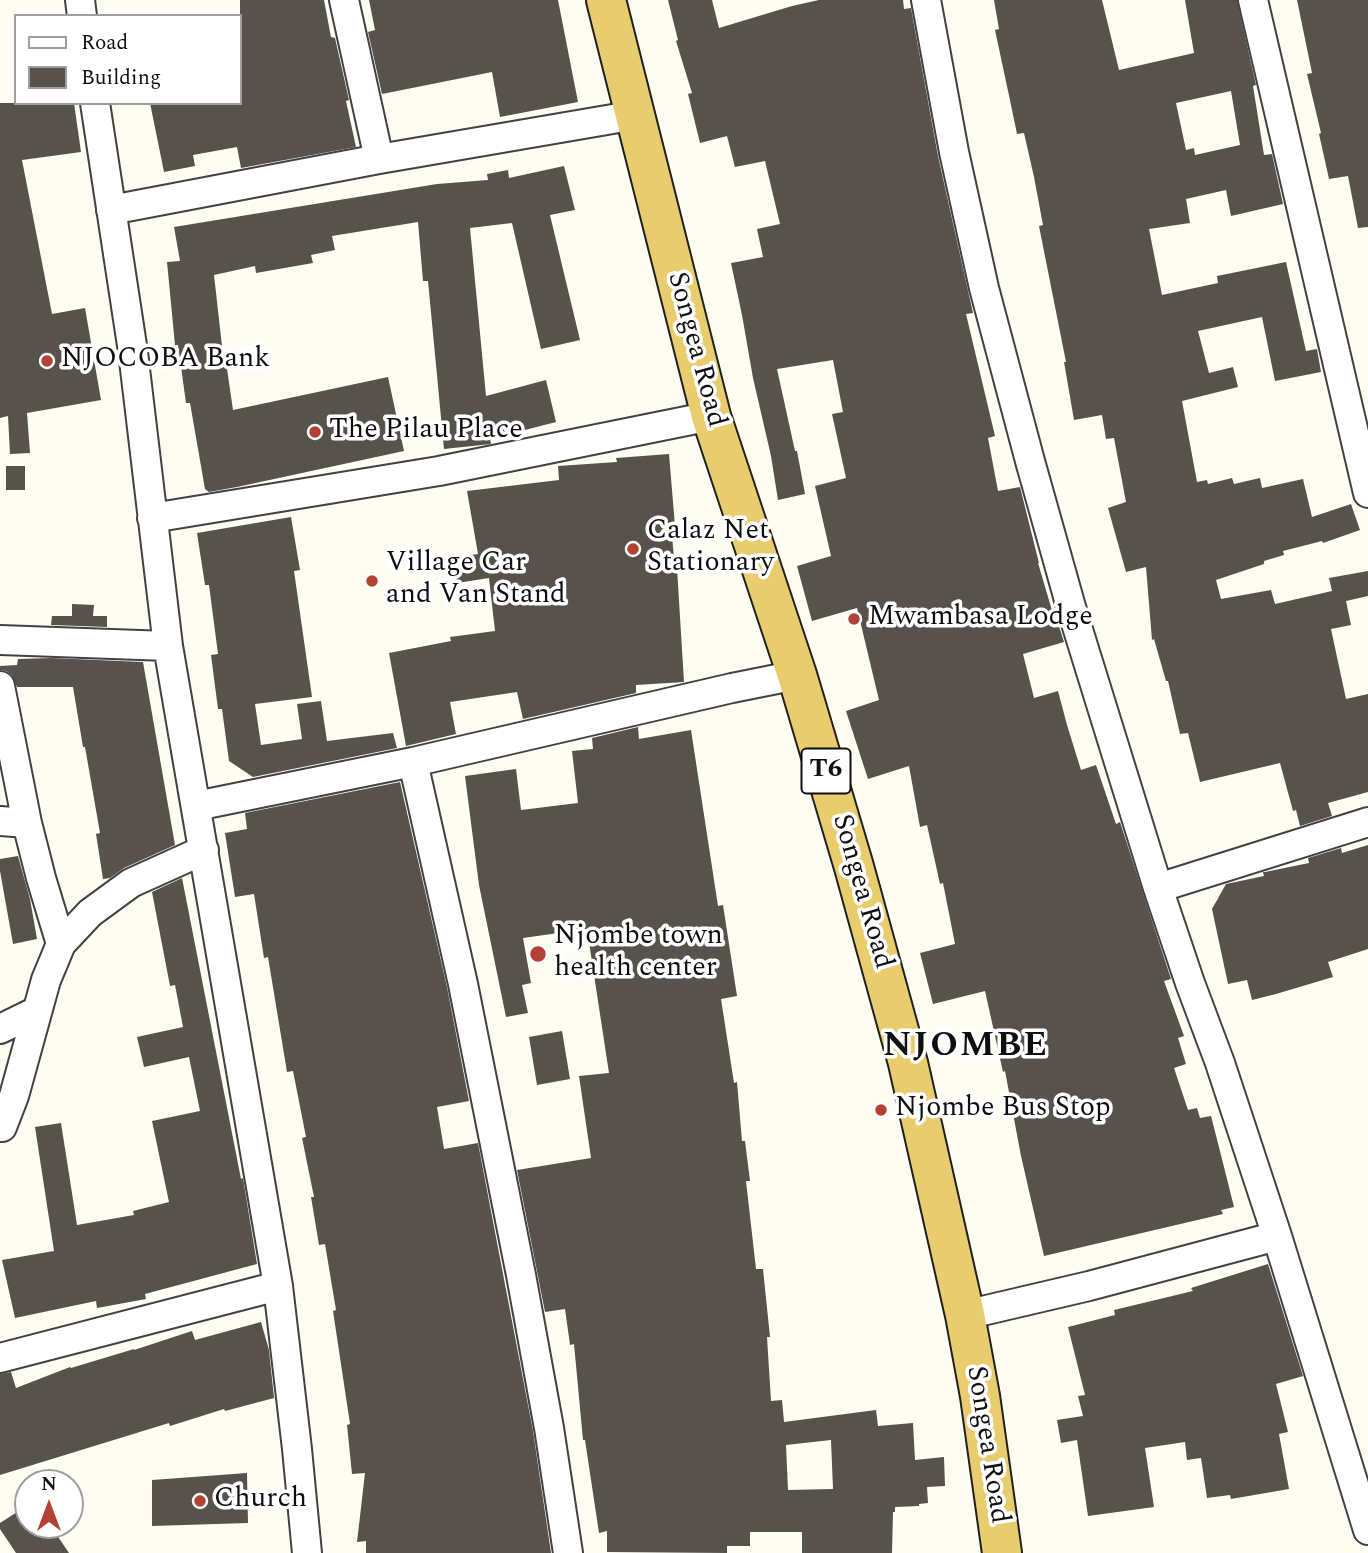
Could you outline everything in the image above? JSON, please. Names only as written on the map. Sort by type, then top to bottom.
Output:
[{"type":"highway","name":"Songea Road","points":[[606,0],[711,416],[797,676],[855,867],[908,1063],[965,1315],[980,1396],[1002,1553]]},
{"type":"street","points":[[345,0],[379,159]]},
{"type":"street","points":[[926,0],[954,152],[984,288],[1071,607],[1158,888],[1277,1236],[1368,1530]]},
{"type":"street","points":[[1253,0],[1368,493]]},
{"type":"street","points":[[95,105],[133,352],[168,646],[278,1286],[307,1553]]},
{"type":"street","points":[[111,210],[379,159],[636,115]]},
{"type":"street","points":[[152,518],[439,471],[711,416]]},
{"type":"street","points":[[0,640],[168,646]]},
{"type":"street","points":[[196,806],[413,762],[684,699],[797,676]]},
{"type":"street","points":[[0,687],[14,822],[41,878],[61,944]]},
{"type":"street","points":[[413,762],[463,984],[521,1275],[550,1428],[568,1553]]},
{"type":"street","points":[[1158,888],[1368,822]]},
{"type":"street","points":[[2,1127],[23,1068],[46,981],[61,944],[89,913],[131,883],[204,850]]},
{"type":"street","points":[[0,1029],[37,1011]]},
{"type":"street","points":[[965,1315],[1089,1286],[1277,1236]]},
{"type":"street","points":[[0,1358],[278,1286]]},
{"type":"building","points":[[240,0],[324,0],[331,37],[335,38],[349,100],[346,101],[356,147],[241,168],[237,147],[193,155],[195,166],[164,172],[150,105],[242,105]]},
{"type":"building","points":[[369,0],[558,0],[578,102],[500,117],[492,72],[382,94],[368,32],[375,30]]},
{"type":"building","points":[[668,0],[712,0],[719,28],[819,0],[903,0],[904,9],[911,8],[938,156],[973,313],[966,314],[995,436],[988,438],[998,491],[1020,487],[1038,563],[1064,642],[1023,654],[1034,698],[1058,691],[1081,770],[1096,765],[1116,824],[1120,822],[1171,979],[1164,981],[1184,1036],[1178,1038],[1186,1064],[1174,1068],[1188,1110],[1197,1108],[1200,1118],[1211,1116],[1234,1207],[1221,1210],[1223,1214],[1044,1256],[1005,1071],[1003,1072],[985,991],[933,1004],[920,953],[955,944],[943,883],[940,884],[927,825],[920,827],[909,766],[868,779],[846,711],[879,700],[857,608],[812,621],[797,566],[831,556],[815,486],[846,478],[832,414],[843,412],[833,360],[777,369],[805,494],[778,500],[731,263],[763,257],[757,229],[780,224],[765,161],[735,167],[727,136],[700,143],[688,94],[692,93],[676,41],[678,40]]},
{"type":"building","points":[[994,0],[1102,0],[1119,70],[1194,53],[1185,0],[1237,0],[1256,85],[1253,86],[1264,155],[1272,154],[1283,204],[1231,216],[1226,190],[1186,199],[1190,223],[1149,229],[1162,295],[1218,283],[1217,276],[1286,262],[1306,351],[1317,349],[1321,372],[1275,381],[1262,317],[1198,331],[1209,373],[1233,367],[1238,387],[1182,401],[1197,482],[1207,480],[1208,484],[1232,478],[1234,484],[1260,478],[1262,488],[1303,479],[1312,517],[1351,504],[1360,530],[1323,543],[1322,541],[1283,551],[1284,555],[1264,561],[1264,564],[1216,580],[1221,599],[1271,590],[1275,604],[1332,591],[1329,578],[1368,571],[1368,596],[1346,601],[1351,625],[1331,629],[1346,699],[1368,694],[1368,792],[1328,803],[1332,816],[1300,826],[1296,810],[1293,811],[1280,763],[1200,782],[1188,733],[1180,734],[1168,681],[1154,639],[1152,640],[1146,567],[1126,572],[1108,508],[1126,502],[1114,438],[1106,439],[1102,415],[1074,420],[1066,362],[1039,226],[1043,225],[1034,177],[1024,133],[1017,134],[995,30],[999,29]],"holes":[[[1231,91],[1240,145],[1195,155],[1194,148],[1186,150],[1176,103]]]},
{"type":"building","points":[[1297,0],[1368,0],[1368,227],[1358,228],[1348,176],[1329,179],[1307,74],[1312,73]]},
{"type":"building","points":[[0,103],[74,105],[81,152],[22,160],[52,314],[85,308],[101,400],[27,413],[30,453],[10,454],[8,416],[0,418]]},
{"type":"building","points":[[564,166],[575,210],[550,215],[580,340],[541,349],[512,223],[470,228],[486,396],[546,380],[556,422],[490,439],[491,444],[444,449],[428,281],[423,281],[418,222],[332,236],[335,250],[311,255],[313,263],[256,273],[255,266],[214,275],[223,355],[233,410],[388,377],[404,451],[237,487],[209,492],[205,489],[190,403],[186,403],[178,345],[175,345],[167,262],[180,261],[174,227],[437,184],[488,180],[487,174],[508,170],[509,178]]},
{"type":"building","points":[[669,454],[675,526],[671,526],[677,568],[684,682],[636,685],[636,693],[523,719],[517,692],[450,702],[456,734],[406,746],[389,653],[451,641],[450,637],[495,631],[489,578],[457,583],[454,558],[478,554],[467,491],[559,480],[558,466],[617,462],[616,458]]},
{"type":"building","points":[[6,466],[25,466],[25,490],[6,490]]},
{"type":"building","points":[[291,517],[300,570],[294,571],[312,697],[255,704],[261,745],[302,739],[297,704],[321,701],[327,741],[393,733],[397,748],[253,777],[229,761],[222,709],[218,709],[211,655],[218,654],[209,585],[205,585],[197,533]]},
{"type":"building","points":[[72,604],[94,605],[93,616],[107,616],[107,627],[51,625],[52,616],[72,616]]},
{"type":"building","points":[[18,659],[143,662],[175,845],[124,868],[110,878],[103,879],[96,834],[100,833],[73,687],[17,687],[12,675],[0,670],[0,666],[17,665]]},
{"type":"building","points":[[638,727],[639,739],[691,730],[718,906],[723,905],[737,996],[721,999],[734,1083],[737,1082],[742,1141],[745,1141],[750,1181],[746,1181],[756,1269],[763,1269],[770,1337],[767,1337],[771,1401],[782,1400],[784,1422],[876,1410],[878,1426],[913,1423],[915,1460],[944,1457],[945,1486],[927,1487],[928,1503],[895,1507],[892,1553],[802,1553],[802,1532],[750,1532],[750,1546],[727,1546],[727,1553],[607,1552],[607,1531],[599,1533],[583,1440],[574,1344],[570,1345],[565,1309],[545,1312],[517,1170],[591,1158],[579,1076],[609,1073],[587,929],[523,938],[531,983],[522,985],[528,1013],[506,1017],[479,885],[465,776],[516,769],[521,810],[578,803],[572,751],[593,749],[592,738]],"holes":[[[831,1440],[833,1489],[788,1490],[786,1445]]]},
{"type":"building","points":[[400,782],[447,987],[469,1101],[437,1107],[444,1149],[478,1143],[533,1431],[551,1553],[366,1553],[366,1541],[357,1542],[365,1473],[352,1474],[347,1425],[350,1424],[333,1311],[336,1310],[325,1244],[319,1245],[311,1197],[314,1197],[302,1138],[306,1137],[293,1071],[287,1072],[268,957],[264,958],[254,894],[235,897],[225,833],[247,829],[245,813]]},
{"type":"building","points":[[1368,845],[1368,949],[1328,962],[1333,977],[1252,1000],[1247,980],[1228,984],[1212,909],[1226,884],[1264,876],[1263,872],[1309,863],[1308,858],[1341,848],[1342,853]]},
{"type":"building","points":[[18,856],[30,899],[37,939],[13,944],[0,859]]},
{"type":"building","points":[[182,878],[241,1179],[243,1178],[257,1264],[145,1294],[146,1299],[97,1308],[96,1301],[15,1318],[2,1260],[54,1251],[35,1127],[61,1123],[77,1225],[134,1215],[133,1211],[169,1202],[152,1121],[200,1111],[189,1057],[144,1067],[137,1037],[183,1027],[175,985],[170,986],[152,892]]},
{"type":"building","points":[[562,1031],[570,1079],[537,1085],[529,1037]]},
{"type":"building","points":[[1268,1264],[1303,1376],[1276,1384],[1288,1432],[1279,1434],[1289,1489],[1231,1499],[1230,1495],[1207,1498],[1201,1458],[1187,1460],[1185,1442],[1145,1448],[1154,1507],[1088,1516],[1077,1440],[1061,1443],[1057,1420],[1083,1416],[1078,1396],[1085,1395],[1068,1327],[1115,1315],[1114,1310],[1193,1291],[1191,1288]]},
{"type":"building","points":[[261,1322],[269,1350],[274,1398],[225,1411],[224,1409],[170,1426],[169,1423],[0,1475],[0,1374],[11,1372],[16,1388],[70,1367],[192,1331],[195,1340]]},
{"type":"building","name":"Church","points":[[247,1473],[248,1523],[152,1526],[152,1480]]},
{"type":"building","points":[[14,1514],[14,1539],[60,1539],[69,1553],[16,1553],[0,1529],[0,1523]]},
{"type":"place","name":"NJOCOBA Bank","points":[[47,361]]},
{"type":"place","name":"The Pilau Place","points":[[315,432]]},
{"type":"place","name":"Calaz Net Stationary","points":[[633,549]]},
{"type":"place","name":"Village Car and Van Stand","points":[[372,581]]},
{"type":"place","name":"Mwambasa Lodge","points":[[854,619]]},
{"type":"place","name":"Njombe town health center","points":[[538,954]]},
{"type":"place","name":"Njombe Bus Stop","points":[[881,1110]]},
{"type":"place","name":"Church","points":[[200,1501]]},
{"type":"district","name":"NJOMBE","points":[[966,1048]]}]
